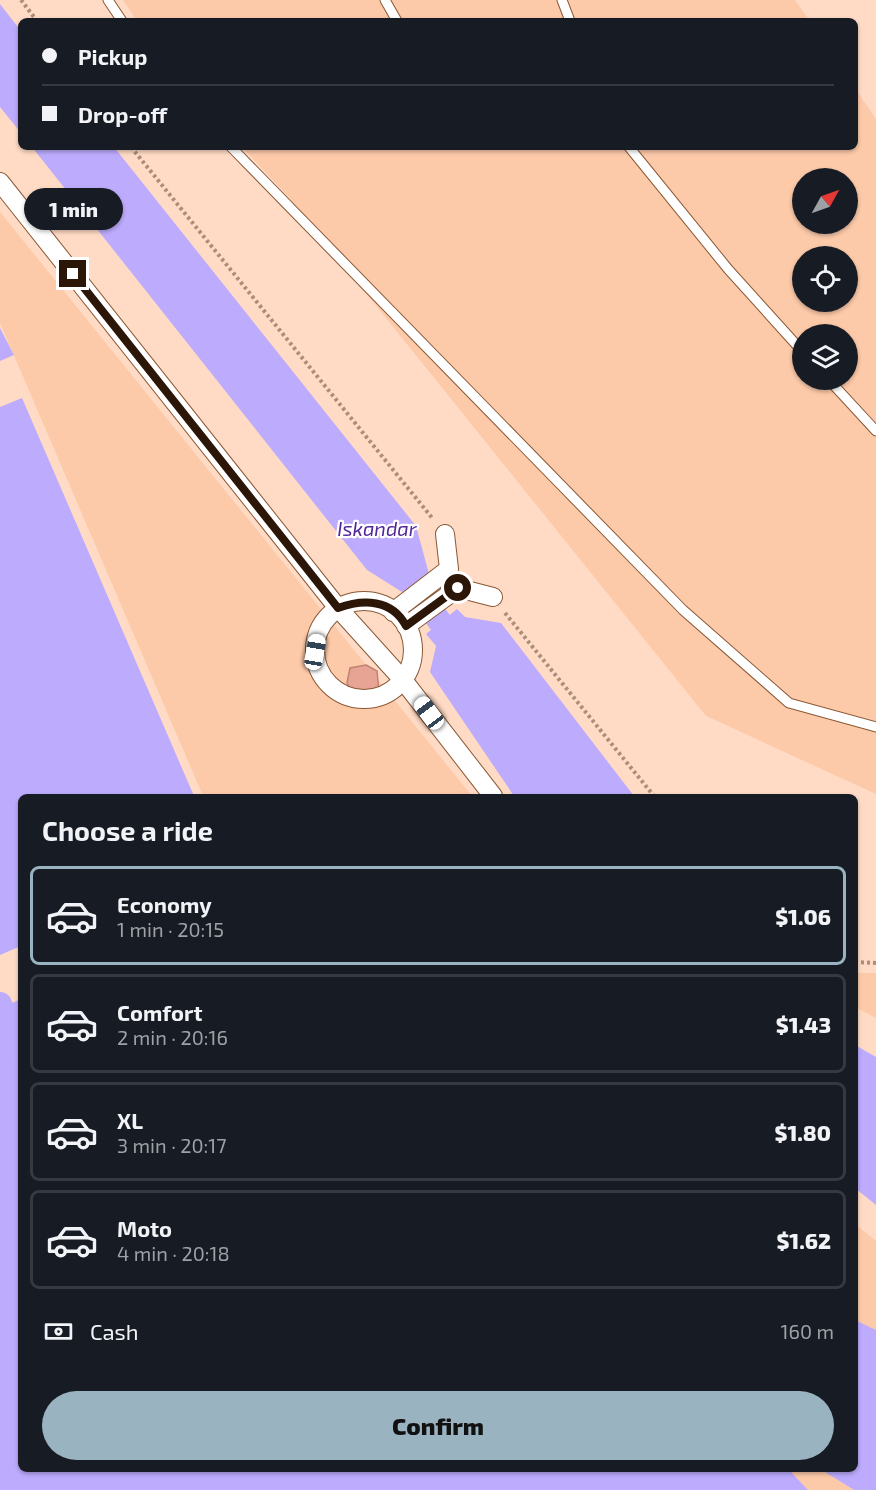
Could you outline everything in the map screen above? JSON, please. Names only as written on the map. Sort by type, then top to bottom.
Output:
[{"type":"street","points":[[0,182],[338,608],[403,680],[491,794]]},
{"type":"street","points":[[393,612],[449,569],[445,534]]},
{"type":"street","points":[[406,626],[458,588],[493,597]]},
{"type":"street","points":[[357,601],[369,601],[387,607],[406,626],[413,650],[411,665],[403,680],[389,693],[367,700],[352,698],[335,690],[323,678],[315,652],[318,632],[323,622],[338,608],[357,601]]},
{"type":"lane","points":[[108,0],[120,18]]},
{"type":"lane","points":[[385,0],[395,18]]},
{"type":"lane","points":[[562,0],[569,18]]},
{"type":"lane","points":[[234,150],[683,610],[789,703],[876,727]]},
{"type":"lane","points":[[631,150],[728,268],[792,340]]},
{"type":"lane","points":[[838,390],[876,431]]},
{"type":"path","points":[[21,0],[35,18]]},
{"type":"path","points":[[132,150],[445,534]]},
{"type":"path","points":[[493,597],[652,794]]},
{"type":"path","points":[[858,962],[876,963]]},
{"type":"shaded area","points":[[123,0],[795,0],[808,18],[135,18]]},
{"type":"shaded area","points":[[858,92],[876,119],[876,794],[706,716],[291,200],[245,150],[858,150]]},
{"type":"shaded area","points":[[0,212],[470,794],[202,794],[0,323]]},
{"type":"shaded area","points":[[858,973],[876,973],[876,1018],[858,1009]]},
{"type":"shaded area","points":[[858,1226],[876,1241],[876,1330],[858,1321]]},
{"type":"shaded area","points":[[790,1472],[825,1472],[854,1490],[808,1490]]},
{"type":"water","points":[[0,4],[18,27],[18,129],[0,107]]},
{"type":"water","name":"Iskandar","points":[[34,150],[116,150],[416,526],[429,574],[402,592],[367,570]]},
{"type":"water","points":[[0,328],[14,355],[0,361]]},
{"type":"water","points":[[22,398],[193,794],[18,794],[18,947],[0,955],[0,407]]},
{"type":"water","points":[[457,609],[465,617],[501,623],[632,794],[513,794],[430,672],[436,646],[426,634]]},
{"type":"water","points":[[18,1000],[18,1472],[791,1472],[808,1490],[0,1490],[0,1008]]},
{"type":"water","points":[[858,1047],[876,1057],[876,1205],[858,1190]]},
{"type":"water","points":[[858,1321],[876,1330],[876,1490],[854,1490],[825,1472],[858,1472]]},
{"type":"building","points":[[366,665],[377,671],[379,692],[354,696],[347,683],[350,668]]},
{"type":"waterway","name":"Iskandar","points":[[416,589],[459,648]]},
{"type":"waterway","points":[[0,1004],[18,1053]]},
{"type":"route","points":[[73,274],[338,608],[357,601],[369,601],[387,607],[406,626],[458,588]]}]
